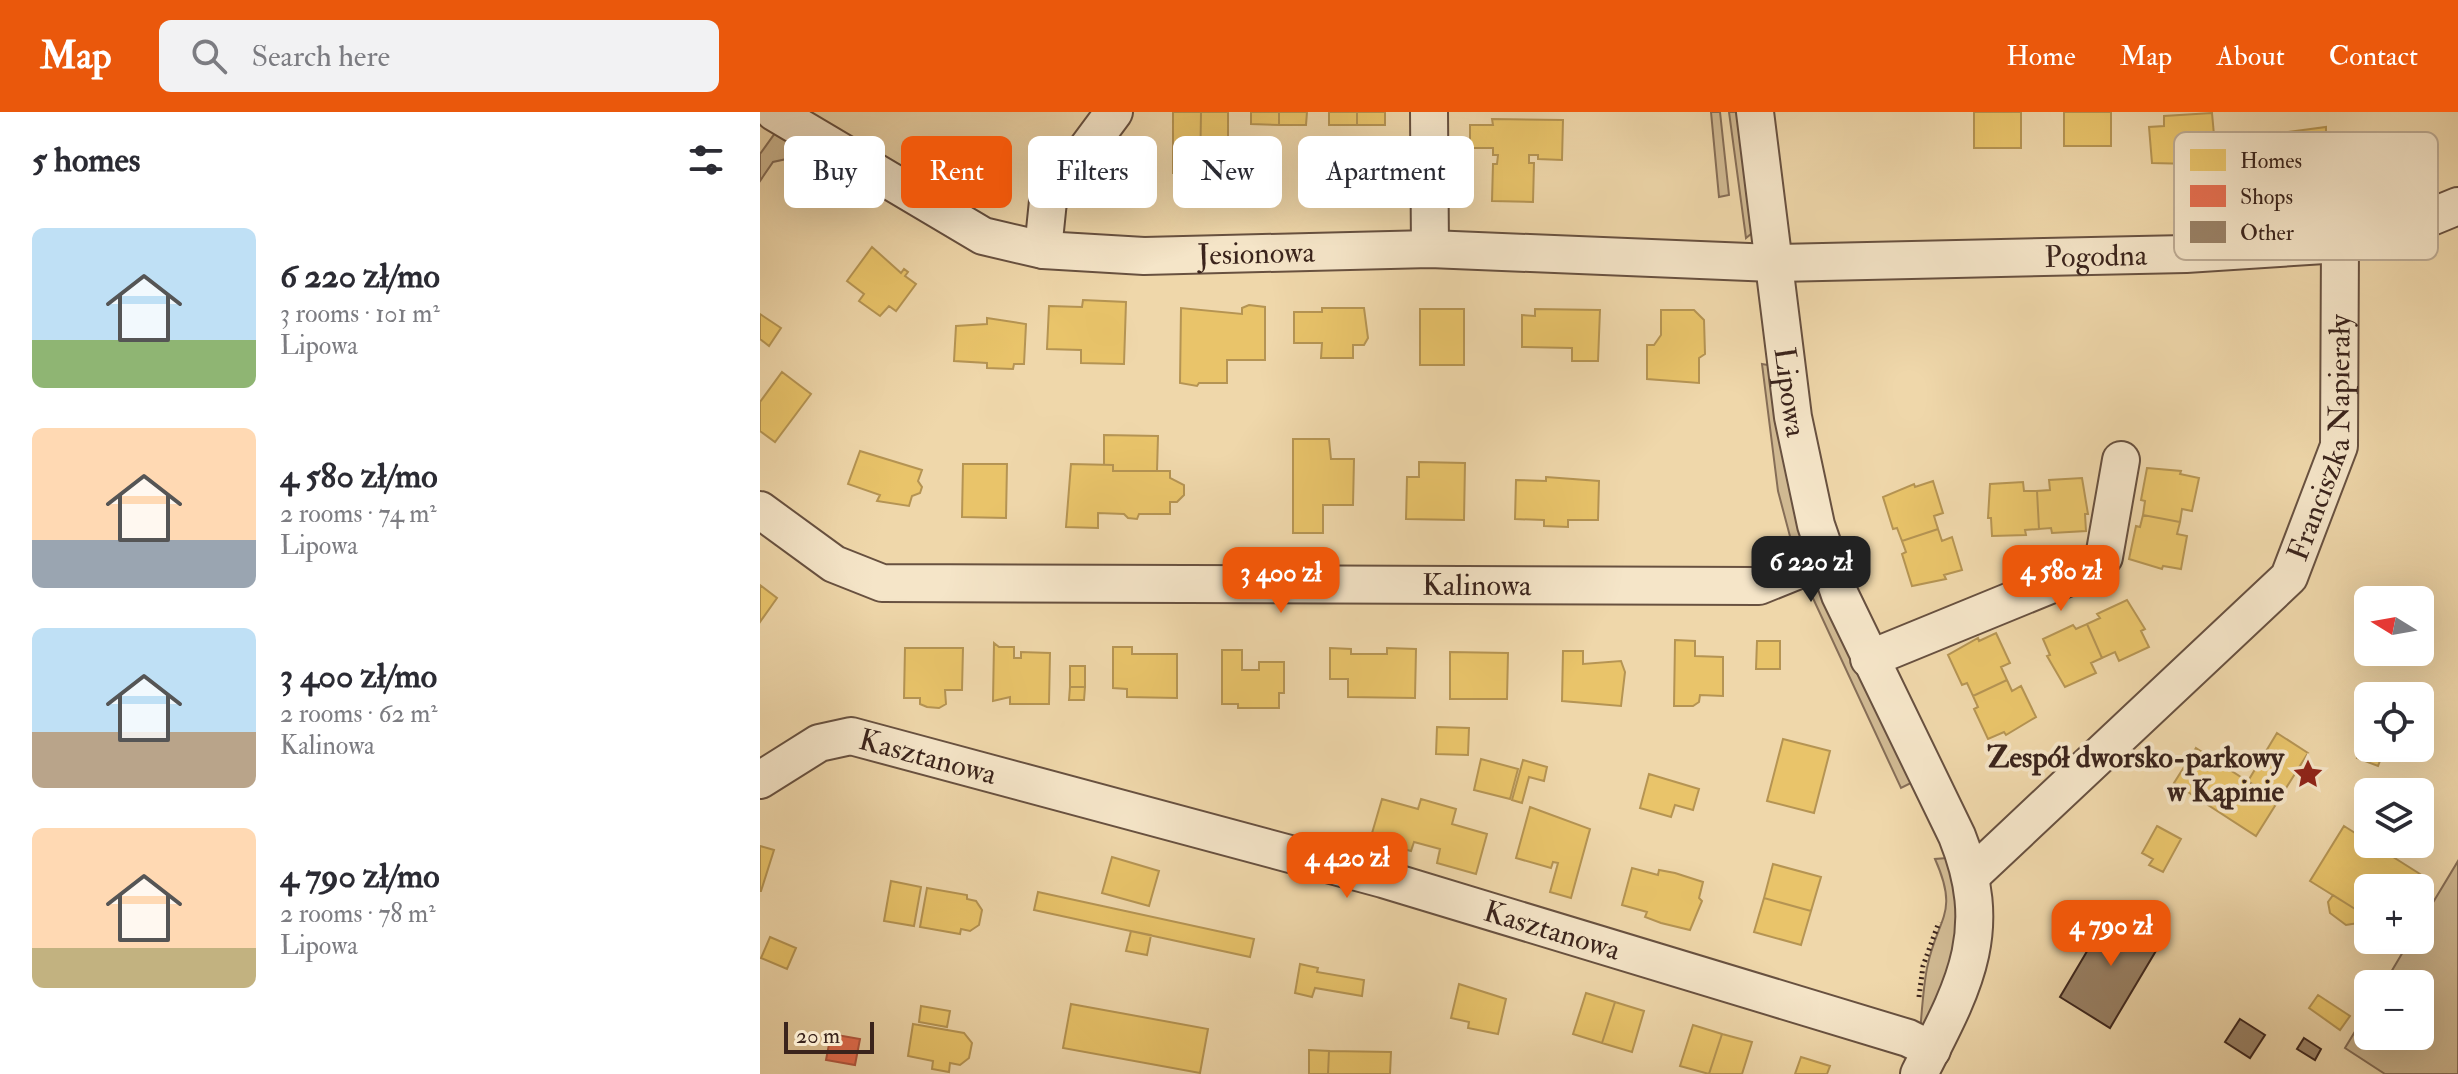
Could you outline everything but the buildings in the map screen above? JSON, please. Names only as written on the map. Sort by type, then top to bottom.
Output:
[{"type":"street","name":"Jesionowa","points":[[774,112],[983,236],[1043,250],[1144,256],[1430,249],[1773,263]]},
{"type":"street","points":[[1043,250],[1048,201],[1114,112]]},
{"type":"street","points":[[1429,112],[1430,249]]},
{"type":"street","name":"Lipowa","points":[[1755,112],[1800,453],[1826,559],[1869,659],[1951,823],[1971,876],[1976,925],[1974,949],[1968,972],[1926,1062]]},
{"type":"street","name":"Pogodna","points":[[2438,214],[2458,206]]},
{"type":"street","name":"Pogodna","points":[[1773,263],[2174,254]]},
{"type":"street","name":"Franciszka Napierały","points":[[1971,876],[2289,577],[2339,446],[2340,260]]},
{"type":"street","points":[[1869,659],[2089,569],[2104,557],[2121,460]]},
{"type":"street","name":"Kalinowa","points":[[760,510],[834,564],[882,583],[1759,586],[1826,559]]},
{"type":"street","name":"Kasztanowa","points":[[760,780],[819,743],[851,736],[1383,879],[1908,1038],[1926,1062]]},
{"type":"shaded area","points":[[1711,112],[1720,112],[1729,195],[1719,197]]},
{"type":"shaded area","points":[[1729,112],[1744,112],[1757,229],[1746,238]]},
{"type":"shaded area","points":[[778,129],[788,136],[784,136],[784,160],[773,162],[760,181],[760,154]]},
{"type":"shaded area","points":[[1762,364],[1774,366],[1806,550],[1796,559],[1778,491]]},
{"type":"shaded area","points":[[1805,581],[1822,586],[1917,780],[1901,788]]},
{"type":"shaded area","points":[[1947,858],[1960,890],[1956,970],[1920,1032],[1927,968],[1946,905],[1946,892],[1935,859]]},
{"type":"shaded area","points":[[2458,861],[2458,1074],[2385,1074],[2345,1048],[2354,1033],[2354,1050],[2434,1050],[2434,970],[2392,970],[2402,954],[2434,954],[2434,901]]},
{"type":"place","name":"Zespół dworsko-parkowy w Kąpinie","points":[[2308,774]]}]
